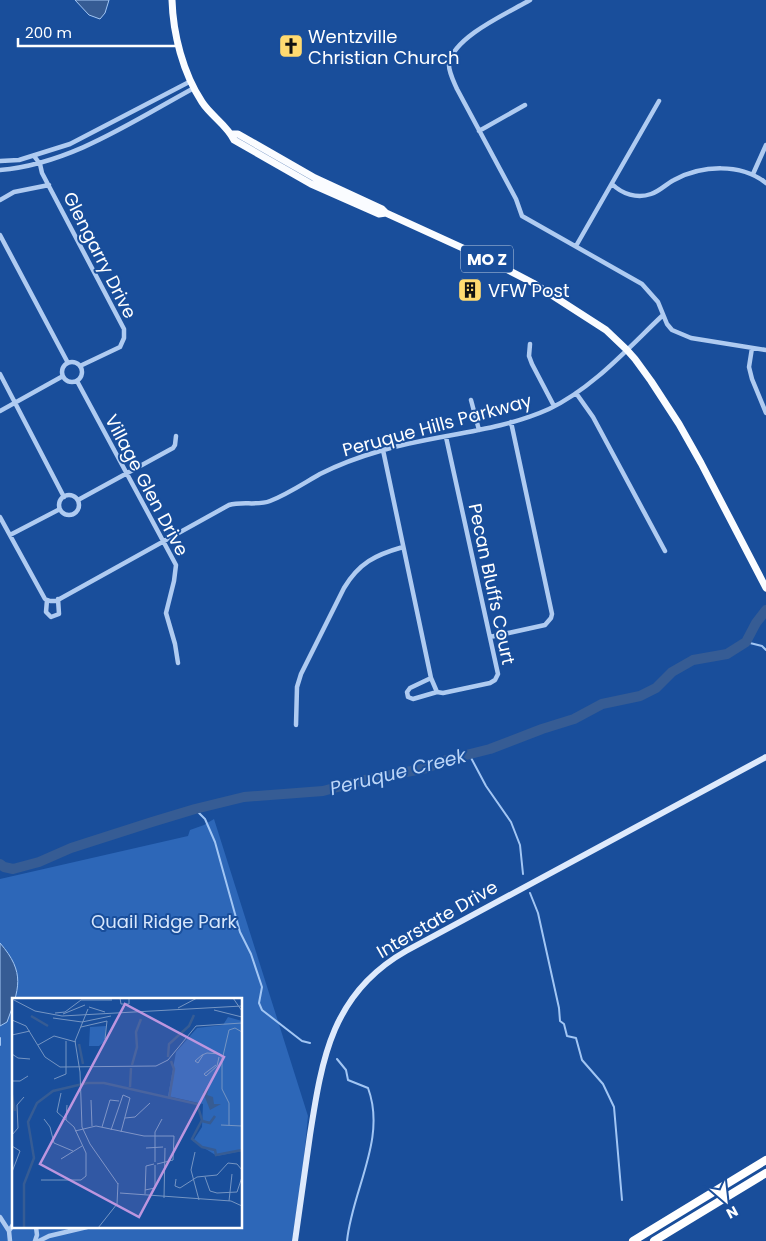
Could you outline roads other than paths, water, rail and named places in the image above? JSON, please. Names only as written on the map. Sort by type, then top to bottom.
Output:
[{"type":"highway","points":[[633,1241],[766,1160]]},
{"type":"highway","points":[[654,1241],[766,1173]]},
{"type":"main road","name":"MO Z","points":[[172,0],[177,43],[194,88],[203,103],[231,134],[238,134],[315,178],[489,260],[533,283],[606,330],[626,350],[651,381],[678,424],[701,463],[766,588]]},
{"type":"main road","name":"Interstate Drive","points":[[295,1241],[318,1085],[327,1050],[342,1013],[362,986],[385,964],[406,951],[766,757]]},
{"type":"street","points":[[530,0],[471,35],[457,49],[449,64],[451,77],[456,89],[516,199],[522,216],[642,284],[658,302],[667,324],[672,330],[691,338],[766,350]]},
{"type":"street","points":[[0,160],[19,160],[70,144],[191,80]]},
{"type":"street","points":[[0,170],[40,164],[83,148],[194,88]]},
{"type":"street","points":[[576,246],[658,101]]},
{"type":"street","points":[[479,131],[525,105]]},
{"type":"street","points":[[753,174],[766,146]]},
{"type":"street","name":"Glengarry Drive","points":[[34,156],[40,164],[49,185],[124,329],[124,338],[120,347],[80,366]]},
{"type":"street","points":[[612,184],[625,193],[635,196],[651,194],[673,180],[706,169],[720,168],[753,174],[766,183]]},
{"type":"street","points":[[0,200],[14,192],[49,185]]},
{"type":"street","points":[[0,236],[68,363]]},
{"type":"street","name":"Peruque Hills Parkway","points":[[48,601],[58,599],[229,505],[268,502],[348,460],[382,450],[511,422],[554,406],[576,393],[603,372],[663,315]]},
{"type":"street","points":[[530,344],[529,356],[532,364],[554,406]]},
{"type":"street","points":[[752,348],[749,368],[766,413]]},
{"type":"street","points":[[73,362],[80,366],[82,371],[81,377],[77,381],[66,380],[62,371],[64,366],[73,362]]},
{"type":"street","points":[[0,374],[64,497]]},
{"type":"street","points":[[0,411],[63,376]]},
{"type":"street","name":"Village Glen Drive","points":[[77,381],[176,565],[166,613],[175,644],[178,663]]},
{"type":"street","points":[[576,393],[593,417],[665,550]]},
{"type":"street","points":[[471,400],[479,430]]},
{"type":"street","points":[[490,637],[545,625],[552,614],[511,422]]},
{"type":"street","points":[[78,500],[173,448],[176,436]]},
{"type":"street","name":"Pecan Bluffs Court","points":[[431,678],[410,688],[408,696],[413,700],[437,692],[443,693],[490,683],[498,674],[446,437]]},
{"type":"street","points":[[382,450],[431,678],[437,692]]},
{"type":"street","points":[[69,495],[78,500],[79,506],[76,512],[71,515],[64,514],[60,509],[61,500],[64,497],[69,495]]},
{"type":"street","points":[[10,536],[60,509]]},
{"type":"street","points":[[0,517],[44,599],[48,601],[46,612],[51,617],[59,614],[58,599]]},
{"type":"street","points":[[296,725],[297,687],[301,674],[352,574],[364,563],[384,553],[403,548]]},
{"type":"street","points":[[1,1218],[9,1231],[10,1241]]},
{"type":"street","points":[[9,1231],[12,1226]]},
{"type":"street","points":[[39,1241],[48,1236],[83,1228]]},
{"type":"street","points":[[35,1241],[36,1229],[48,1236]]},
{"type":"waterway","name":"Peruque Creek","points":[[0,864],[13,869],[39,862],[71,848],[152,822],[244,797],[323,791],[360,781],[427,768],[446,760],[490,749],[574,719],[602,704],[640,696],[656,688],[672,672],[693,660],[727,654],[746,642],[756,623],[766,610]]},
{"type":"waterway","points":[[746,642],[762,646],[766,650]]},
{"type":"waterway","points":[[469,754],[486,786],[511,822],[520,845],[523,874]]},
{"type":"waterway","points":[[195,809],[205,819],[215,842],[240,932],[251,954],[262,987],[259,1003],[262,1010],[302,1041],[310,1043]]},
{"type":"waterway","points":[[530,893],[538,913],[559,1008],[560,1021],[564,1024],[567,1036],[576,1038],[582,1060],[603,1084],[614,1107],[622,1200]]},
{"type":"waterway","points":[[0,1038],[0,1045]]},
{"type":"waterway","points":[[337,1059],[346,1070],[348,1080],[368,1088],[373,1107],[371,1145],[350,1222],[347,1241]]},
{"type":"place","name":"Wentzville Christian Church","points":[[291,46]]},
{"type":"place","name":"VFW Post","points":[[470,290]]},
{"type":"park label","name":"Quail Ridge Park","points":[[164,921]]}]
